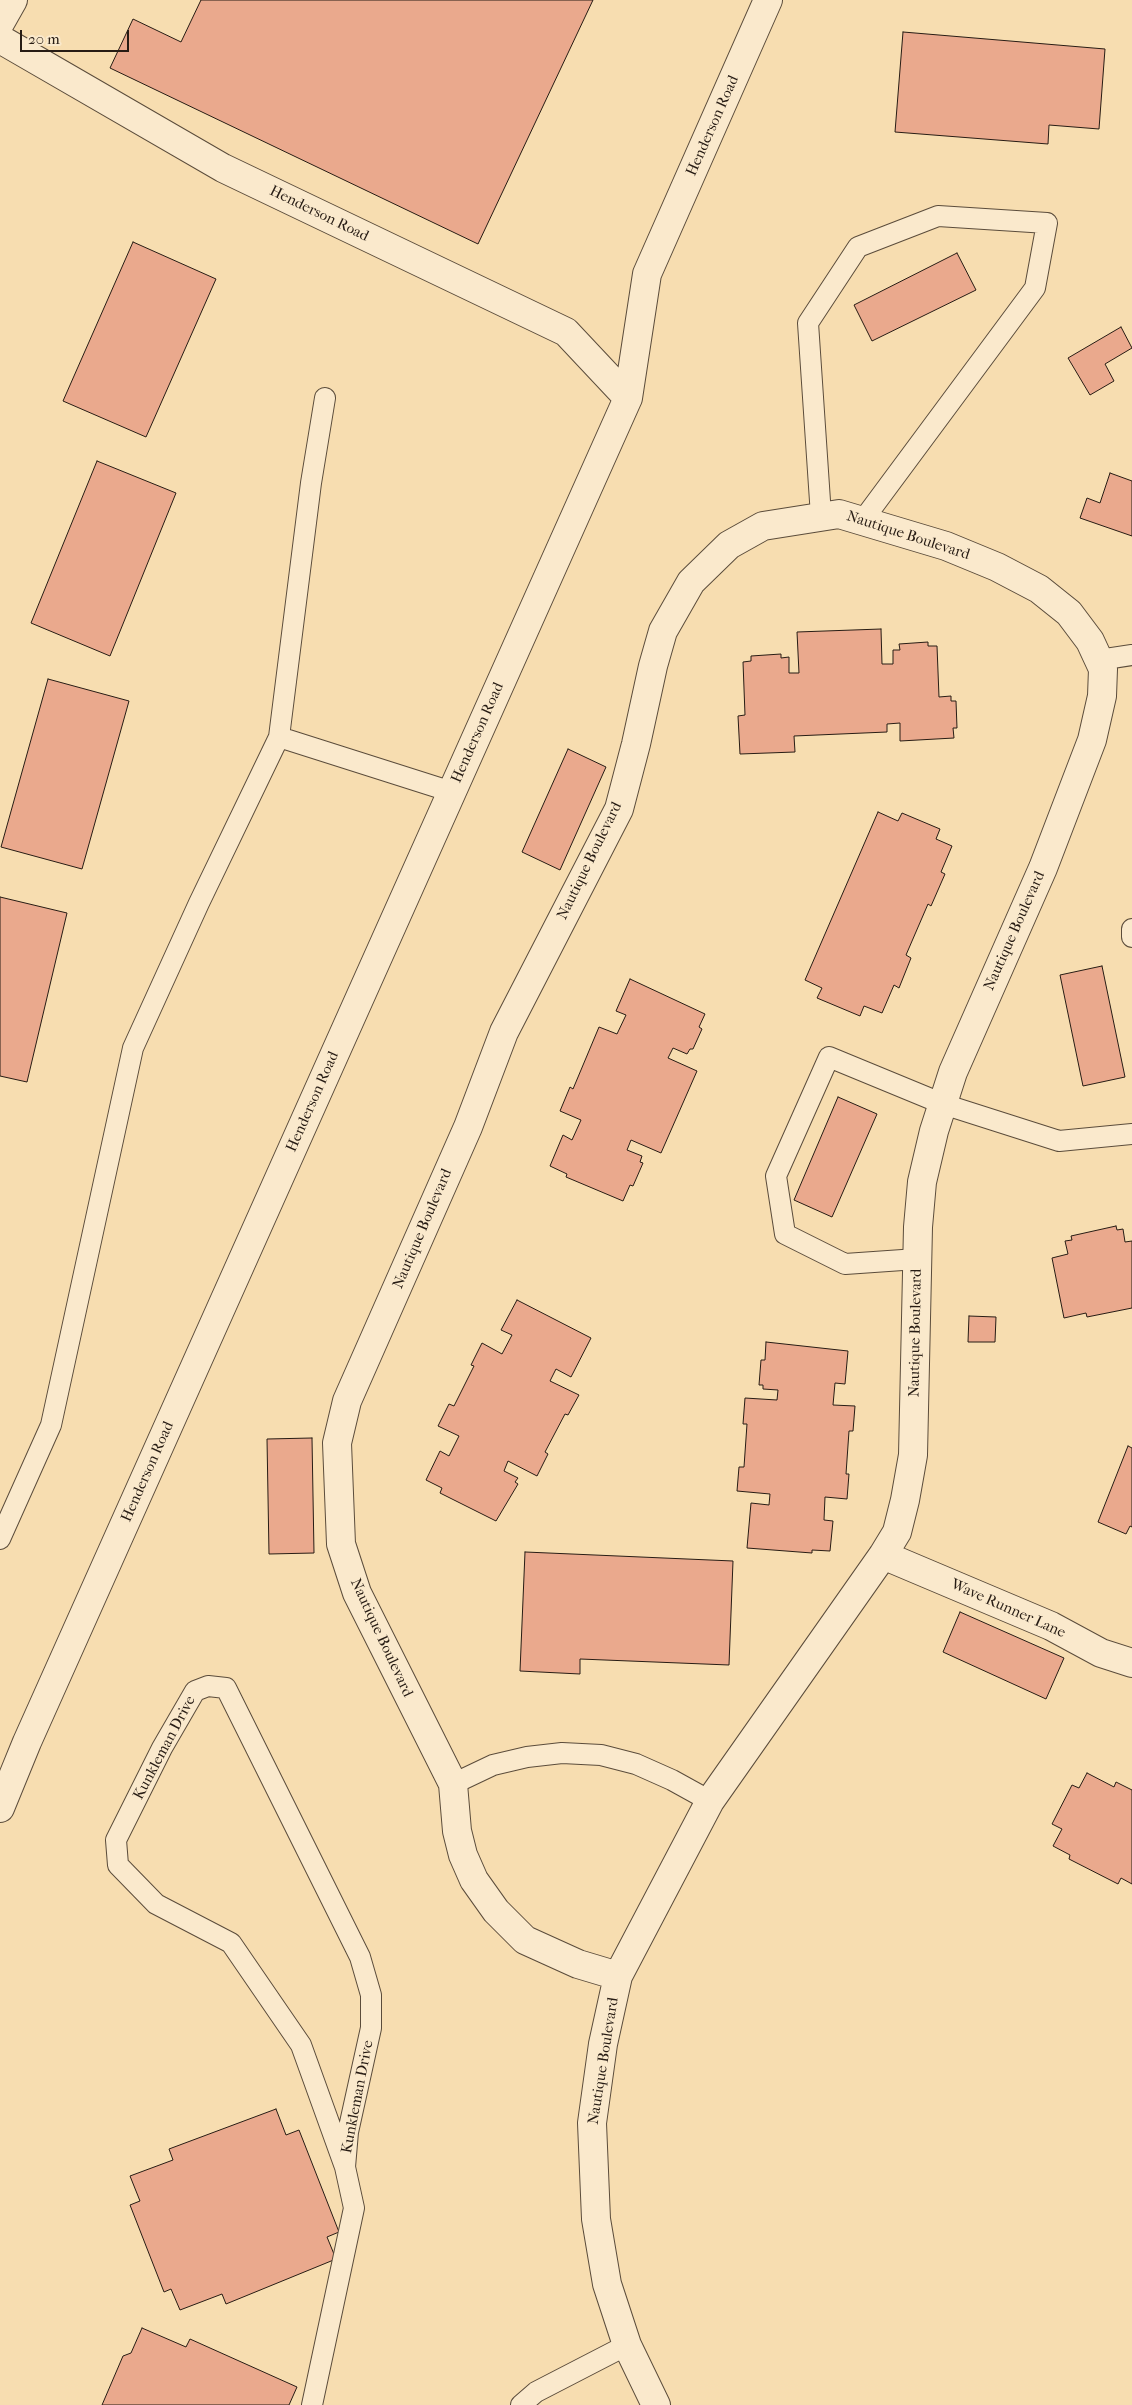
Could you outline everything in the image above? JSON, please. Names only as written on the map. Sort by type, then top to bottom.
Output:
[{"type":"street","points":[[0,23],[13,0]]},
{"type":"street","name":"Henderson Road","points":[[0,1808],[27,1742],[628,398],[647,274],[768,0]]},
{"type":"street","name":"Henderson Road","points":[[0,39],[223,168],[566,332],[628,398]]},
{"type":"street","name":"Nautique Boulevard","points":[[618,1976],[578,1964],[525,1940],[496,1911],[474,1880],[463,1856],[457,1831],[453,1784],[357,1593],[341,1544],[337,1443],[347,1401],[468,1127],[504,1032],[619,809],[636,744],[652,666],[663,631],[691,582],[729,545],[763,526],[839,514],[946,546],[997,567],[1039,589],[1070,613],[1090,640],[1103,669],[1102,696],[1092,740],[1044,868],[953,1072],[922,1182],[917,1259],[913,1454],[897,1532],[883,1555],[710,1801],[618,1976],[603,2044],[592,2123],[596,2218],[607,2284],[627,2345],[656,2405]]},
{"type":"street","name":"Wave Runner Lane","points":[[883,1555],[1051,1626],[1101,1653],[1132,1663]]},
{"type":"lane","points":[[821,516],[808,323],[858,247],[938,216],[1047,223],[1035,288],[863,520]]},
{"type":"lane","points":[[0,1540],[51,1425],[133,1048],[278,737],[311,484],[325,398]]},
{"type":"lane","points":[[1099,660],[1132,655]]},
{"type":"lane","points":[[278,737],[452,792]]},
{"type":"lane","points":[[1132,929],[1132,937]]},
{"type":"lane","points":[[917,1259],[845,1264],[785,1234],[776,1176],[829,1057],[943,1104],[1059,1141],[1132,1134]]},
{"type":"lane","name":"Kunkleman Drive","points":[[312,2405],[354,2208],[345,2167],[301,2045],[231,1943],[156,1904],[118,1865],[116,1840],[162,1748],[195,1691],[208,1686],[226,1688],[353,1943],[371,1994],[370,2028],[348,2132],[345,2167]]},
{"type":"lane","points":[[453,1784],[493,1765],[527,1757],[562,1753],[601,1755],[636,1764],[672,1780],[710,1801]]},
{"type":"lane","points":[[521,2405],[536,2392],[627,2345]]},
{"type":"building","points":[[201,0],[593,0],[478,244],[110,68],[133,19],[181,42]]},
{"type":"building","points":[[903,32],[1105,49],[1099,129],[1049,125],[1048,144],[895,132]]},
{"type":"building","points":[[133,242],[216,279],[146,437],[63,401]]},
{"type":"building","points":[[957,253],[976,290],[872,341],[854,305]]},
{"type":"building","points":[[1121,327],[1132,348],[1105,364],[1114,381],[1090,395],[1068,358]]},
{"type":"building","points":[[97,461],[176,493],[110,656],[31,623]]},
{"type":"building","points":[[1110,473],[1132,481],[1132,536],[1080,518],[1087,498],[1100,503]]},
{"type":"building","points":[[881,629],[882,664],[893,664],[893,650],[900,650],[899,644],[928,642],[928,646],[937,646],[939,697],[951,696],[951,701],[956,701],[957,728],[953,728],[954,738],[900,741],[900,723],[887,724],[887,732],[794,736],[795,752],[740,754],[738,716],[745,715],[743,662],[751,661],[751,656],[781,654],[781,658],[789,657],[789,673],[799,673],[797,632]]},
{"type":"building","points":[[48,679],[129,701],[82,869],[1,847]]},
{"type":"building","points":[[568,749],[606,767],[560,870],[522,852]]},
{"type":"building","points":[[878,812],[898,821],[902,813],[940,829],[936,839],[952,846],[941,872],[945,874],[931,906],[928,904],[906,955],[911,958],[899,988],[894,985],[882,1013],[864,1006],[860,1016],[817,998],[822,988],[805,980]]},
{"type":"building","points":[[0,897],[67,913],[27,1082],[0,1076]]},
{"type":"building","points":[[1102,966],[1125,1077],[1083,1086],[1060,975]]},
{"type":"building","points":[[630,979],[705,1014],[699,1027],[702,1029],[693,1049],[690,1049],[687,1054],[673,1048],[668,1058],[697,1071],[661,1153],[631,1140],[627,1150],[642,1156],[640,1162],[643,1163],[633,1186],[630,1185],[623,1201],[566,1177],[567,1174],[550,1166],[563,1135],[572,1140],[581,1120],[560,1111],[570,1087],[573,1089],[599,1027],[617,1034],[626,1015],[616,1011]]},
{"type":"building","points":[[838,1097],[877,1114],[832,1217],[794,1200]]},
{"type":"building","points":[[1116,1226],[1117,1230],[1123,1229],[1125,1242],[1132,1241],[1132,1308],[1087,1317],[1086,1313],[1064,1318],[1052,1258],[1068,1254],[1065,1241],[1072,1240],[1071,1236]]},
{"type":"building","points":[[517,1300],[591,1338],[571,1377],[556,1369],[550,1381],[579,1395],[568,1415],[565,1414],[545,1452],[548,1454],[537,1476],[508,1461],[504,1471],[518,1478],[515,1482],[518,1484],[496,1521],[440,1493],[442,1488],[426,1480],[440,1451],[449,1456],[459,1436],[438,1426],[449,1404],[454,1406],[474,1366],[471,1365],[482,1343],[502,1354],[512,1335],[501,1330]]},
{"type":"building","points":[[969,1316],[996,1317],[995,1342],[968,1342]]},
{"type":"building","points":[[766,1342],[848,1351],[845,1384],[835,1383],[833,1405],[855,1406],[853,1431],[849,1431],[846,1474],[849,1474],[847,1499],[825,1497],[824,1520],[833,1521],[830,1551],[812,1550],[812,1553],[747,1548],[751,1503],[769,1505],[770,1494],[737,1491],[739,1467],[744,1467],[747,1424],[743,1424],[745,1398],[777,1400],[778,1390],[763,1389],[763,1385],[759,1385],[761,1360],[765,1360]]},
{"type":"building","points":[[312,1438],[314,1553],[269,1554],[267,1439]]},
{"type":"building","points":[[1128,1446],[1132,1448],[1132,1527],[1130,1526],[1126,1534],[1098,1522]]},
{"type":"building","points":[[525,1552],[733,1561],[729,1665],[580,1659],[580,1674],[520,1671]]},
{"type":"building","points":[[960,1612],[1064,1658],[1046,1699],[943,1652]]},
{"type":"building","points":[[1087,1773],[1114,1787],[1116,1782],[1132,1790],[1132,1884],[1121,1878],[1118,1884],[1069,1859],[1070,1855],[1053,1846],[1062,1829],[1052,1824],[1072,1785],[1079,1788]]},
{"type":"building","points":[[276,2109],[286,2135],[299,2130],[339,2232],[327,2237],[336,2259],[226,2304],[222,2294],[180,2310],[171,2289],[164,2292],[130,2205],[140,2201],[130,2176],[173,2160],[169,2149]]},
{"type":"building","points":[[142,2328],[186,2347],[190,2339],[297,2387],[289,2405],[102,2405],[123,2356],[131,2353]]}]
